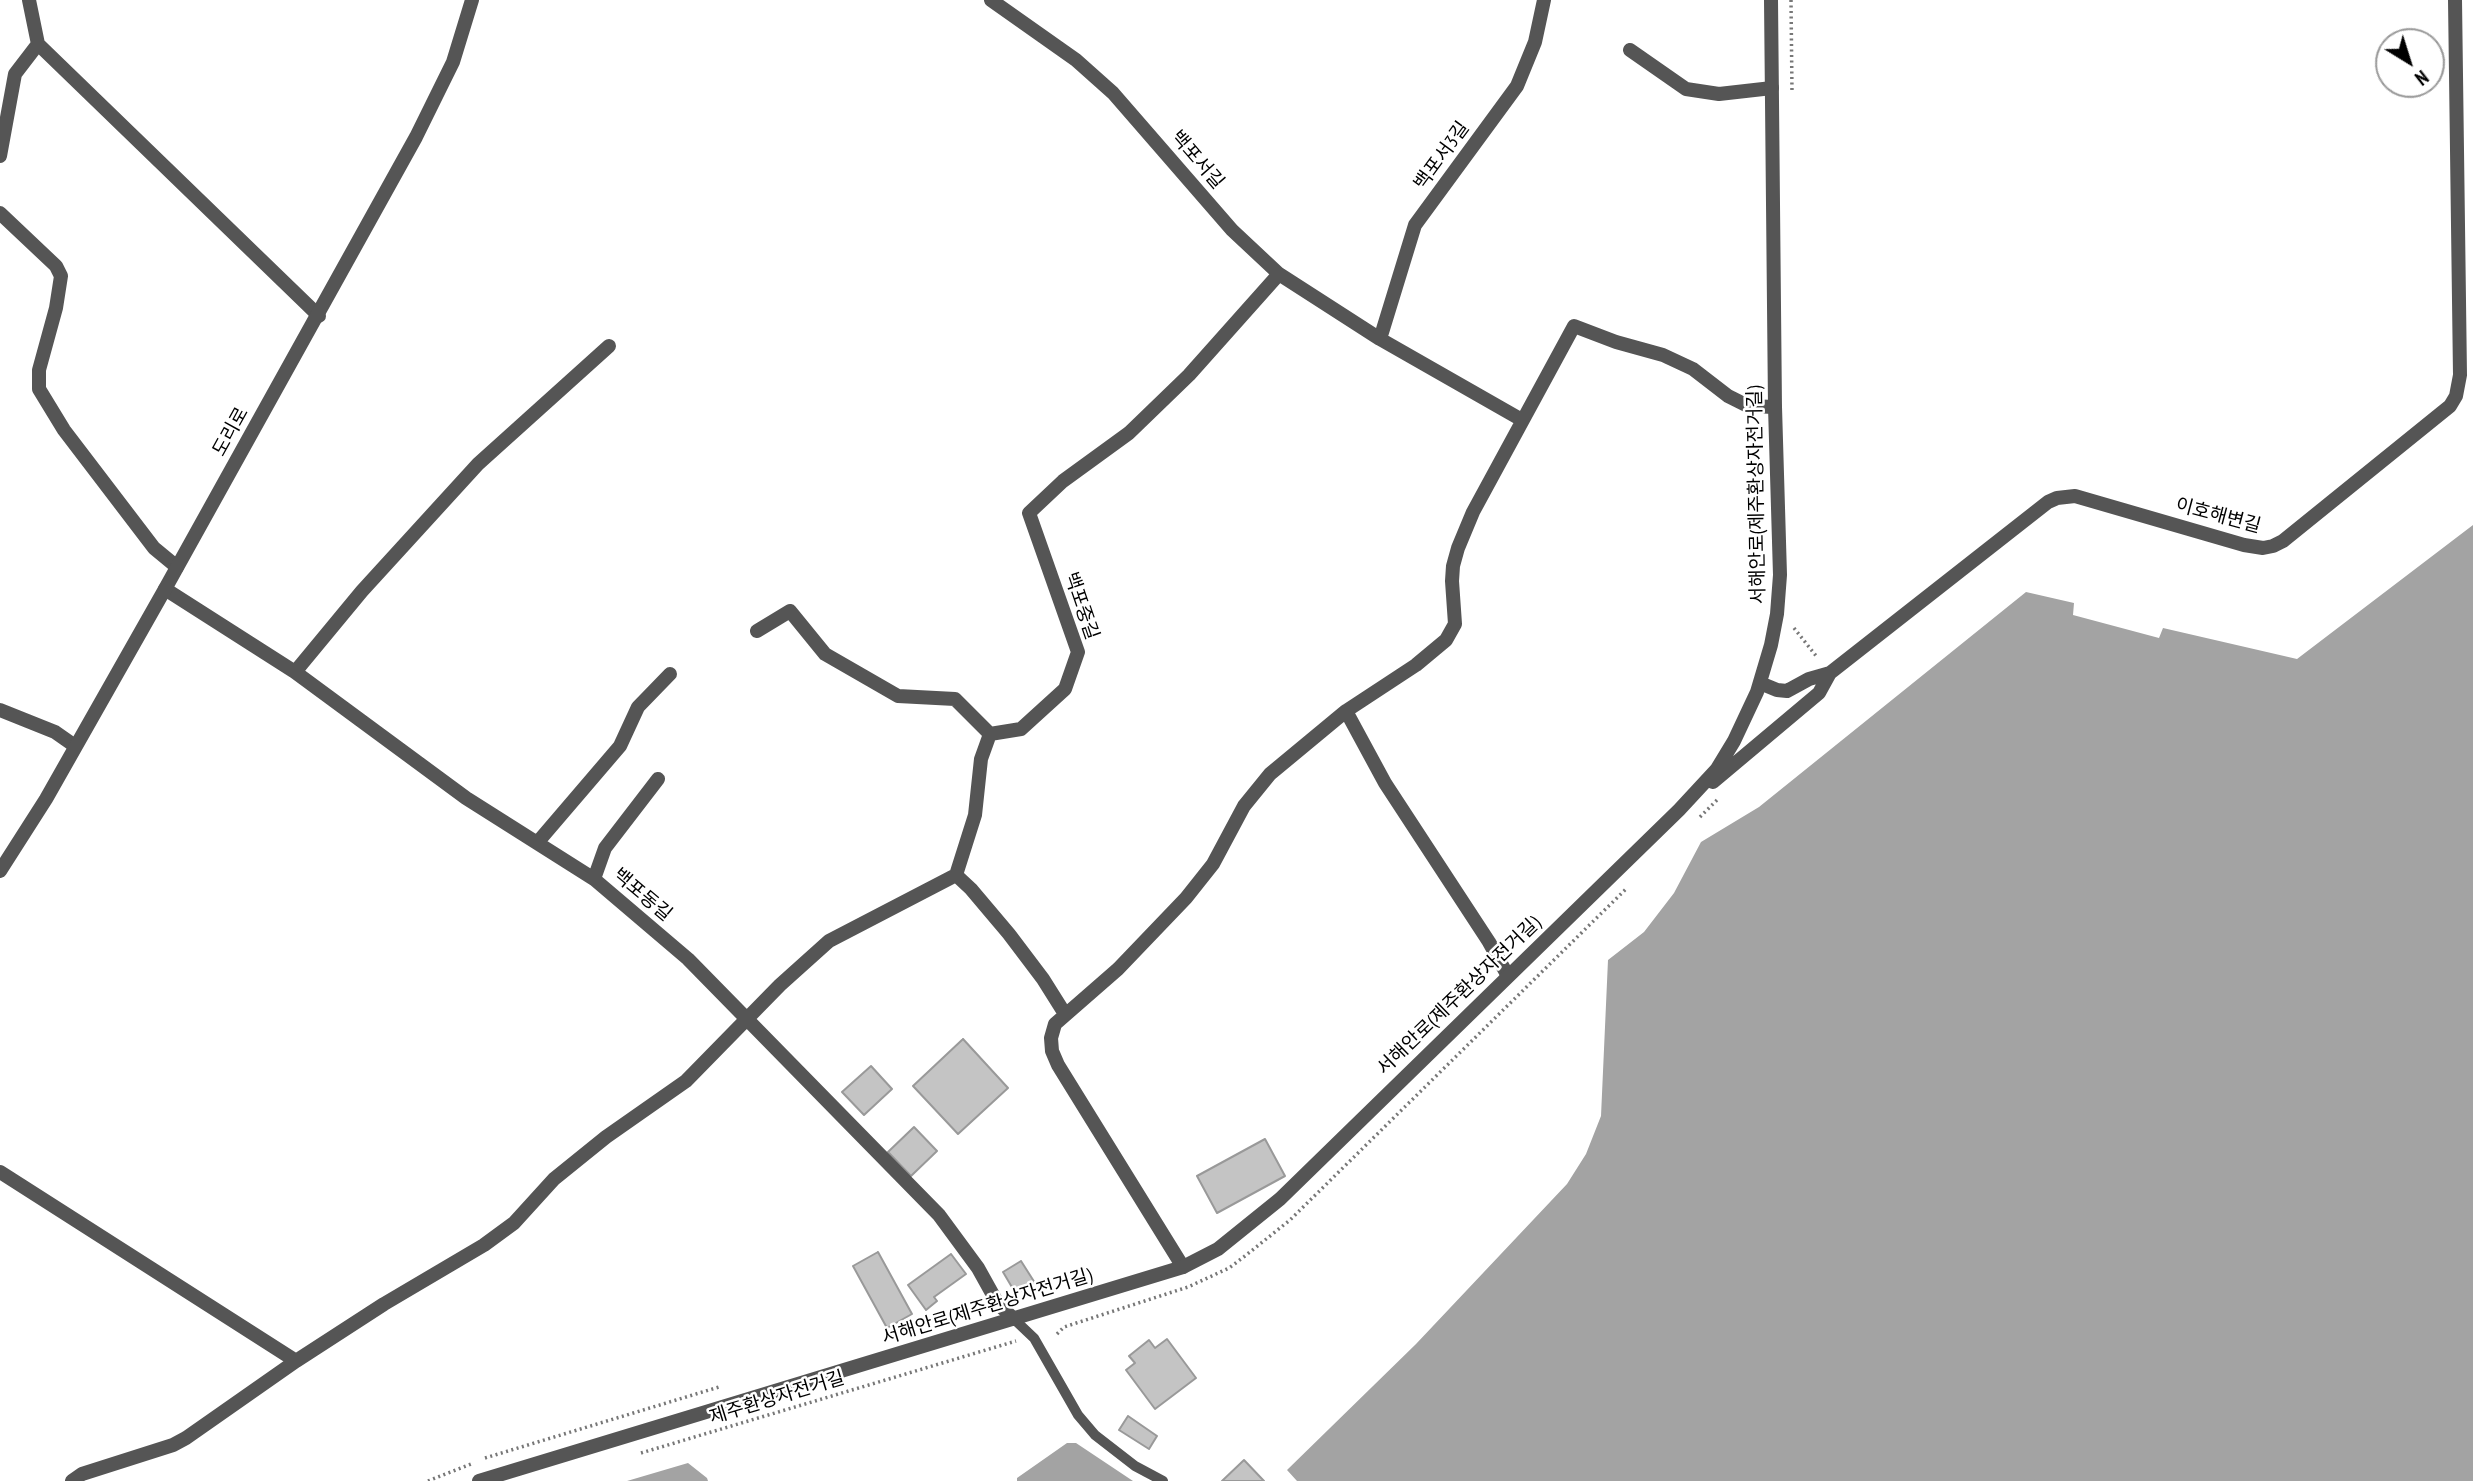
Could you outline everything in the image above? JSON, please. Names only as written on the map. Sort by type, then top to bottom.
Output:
[{"type":"street","points":[[29,0],[38,44],[319,316]]},
{"type":"street","name":"도리로","points":[[0,871],[21,841],[319,316],[439,93],[463,34],[472,0]]},
{"type":"street","name":"백포서길","points":[[990,0],[1076,60],[1113,93],[1232,230],[1279,274],[1380,339],[1522,420]]},
{"type":"street","name":"백포서3길","points":[[1380,339],[1415,225],[1517,86],[1535,42],[1544,0]]},
{"type":"street","name":"서해안로(제주환상자전거길)","points":[[479,1481],[1183,1267],[1218,1249],[1280,1199],[1679,810],[1717,769],[1747,714],[1760,683],[1775,624],[1780,575],[1775,407],[1771,0]]},
{"type":"street","name":"이호해변길","points":[[1679,810],[1819,694],[1830,674],[2048,502],[2075,496],[2244,545],[2263,548],[2273,546],[2283,541],[2450,405],[2456,396],[2460,375],[2455,0]]},
{"type":"street","points":[[0,156],[15,74],[38,44]]},
{"type":"street","points":[[1630,50],[1686,89],[1719,94],[1772,88]]},
{"type":"street","points":[[0,213],[55,266],[61,276],[56,308],[39,370],[38,383],[42,394],[64,430],[154,548],[177,567]]},
{"type":"street","name":"백포중길","points":[[990,734],[1021,729],[1065,689],[1078,652],[1029,513],[1063,481],[1129,433],[1149,414],[1189,375],[1279,274]]},
{"type":"street","points":[[1183,1267],[1058,1065],[1052,1051],[1051,1038],[1055,1024],[1118,970],[1186,898],[1213,863],[1244,806],[1270,774],[1346,711],[1416,665],[1452,632],[1455,624],[1453,566],[1458,548],[1473,512],[1574,326],[1616,342],[1663,355],[1693,369],[1728,396],[1748,405],[1775,407]]},
{"type":"street","points":[[295,672],[362,591],[478,464],[609,346]]},
{"type":"street","name":"백포동길","points":[[165,589],[295,672],[466,798],[594,879],[688,959],[939,1215],[978,1268],[998,1304],[1014,1319]]},
{"type":"street","points":[[72,1481],[94,1470],[173,1445],[201,1429],[296,1361],[384,1304],[484,1245],[514,1223],[554,1179],[606,1137],[686,1081],[780,985],[829,941],[956,875],[975,815],[981,759],[990,734],[955,699],[898,696],[825,653],[790,611],[757,631]]},
{"type":"street","points":[[537,843],[621,746],[638,707],[670,674]]},
{"type":"street","points":[[1760,683],[1787,691],[1809,679],[1830,674]]},
{"type":"street","points":[[0,710],[55,732],[75,746]]},
{"type":"street","points":[[1346,711],[1385,783],[1489,942],[1508,976]]},
{"type":"street","points":[[594,879],[605,848],[658,779]]},
{"type":"street","points":[[956,875],[1016,943],[1065,1014]]},
{"type":"street","points":[[0,1172],[296,1361]]},
{"type":"lane","points":[[1014,1319],[1034,1338],[1078,1415],[1095,1435],[1135,1466],[1163,1481]]},
{"type":"path","name":"제주환상자전거길","points":[[637,1454],[1016,1341]]},
{"type":"shaded area","points":[[2473,525],[2473,1481],[1297,1481],[1287,1470],[1416,1344],[1567,1184],[1586,1154],[1601,1116],[1608,960],[1644,932],[1674,893],[1701,842],[1759,807],[2026,592],[2074,603],[2073,615],[2159,638],[2163,628],[2297,659]]},
{"type":"shaded area","points":[[1067,1443],[1076,1443],[1133,1481],[1017,1481],[1017,1478]]},
{"type":"shaded area","points":[[688,1463],[708,1481],[627,1481]]},
{"type":"building","points":[[963,1039],[1008,1088],[958,1134],[913,1086]]},
{"type":"building","points":[[871,1066],[892,1089],[864,1115],[842,1092]]},
{"type":"building","points":[[914,1127],[937,1151],[911,1176],[888,1152]]},
{"type":"building","points":[[1265,1139],[1285,1176],[1217,1213],[1197,1176]]},
{"type":"building","points":[[878,1252],[912,1314],[887,1328],[853,1266]]},
{"type":"building","points":[[951,1254],[966,1274],[934,1297],[937,1301],[926,1310],[908,1285]]},
{"type":"building","points":[[1021,1261],[1035,1283],[1016,1294],[1003,1272]]},
{"type":"building","points":[[1167,1339],[1196,1378],[1155,1409],[1126,1370],[1135,1363],[1129,1356],[1149,1340],[1155,1348]]},
{"type":"building","points":[[1128,1416],[1157,1436],[1149,1449],[1119,1430]]},
{"type":"building","points":[[1244,1460],[1264,1481],[1222,1481]]}]
